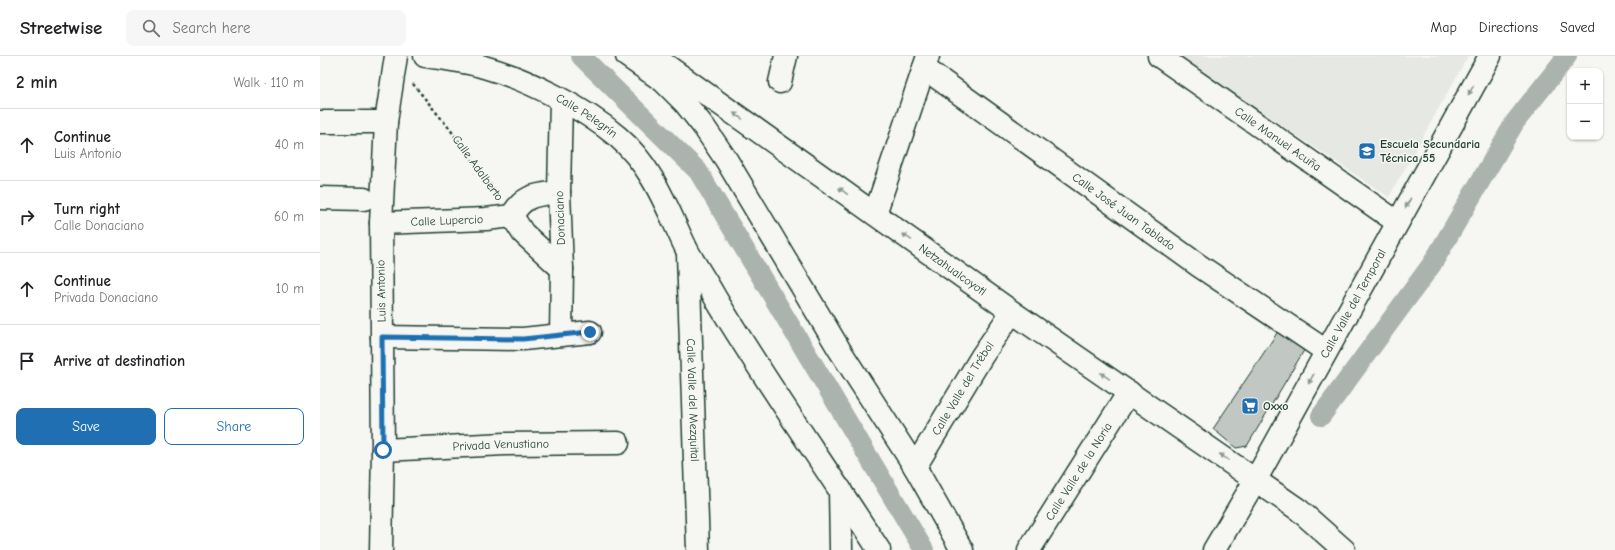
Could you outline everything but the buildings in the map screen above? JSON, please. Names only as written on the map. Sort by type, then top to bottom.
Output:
[{"type":"street","name":"Calle Pelegrín","points":[[425,56],[482,66],[506,74],[592,118],[618,137],[642,161],[663,195],[688,251],[728,318],[807,442],[840,489],[879,550]]},
{"type":"street","points":[[627,56],[662,82],[685,103],[704,127],[727,161],[839,349],[915,467],[962,550]]},
{"type":"street","name":"Netzahualcoyotl","points":[[653,56],[1012,312],[1256,479],[1299,510],[1344,550]]},
{"type":"street","points":[[780,82],[786,56]]},
{"type":"street","name":"Calle Manuel Acuña","points":[[1159,56],[1397,222]]},
{"type":"street","name":"Calle Valle del Temporal","points":[[1214,550],[1256,479],[1490,56]]},
{"type":"street","name":"Luis Antonio","points":[[380,550],[383,450],[381,224],[386,122],[396,60]]},
{"type":"street","points":[[875,214],[926,62]]},
{"type":"street","name":"Calle José Juan Tablado","points":[[926,62],[1198,265],[1326,351]]},
{"type":"street","name":"Donaciano","points":[[561,101],[559,192],[562,269],[561,335]]},
{"type":"street","points":[[320,122],[386,122]]},
{"type":"street","points":[[559,192],[527,198],[521,202],[512,216],[523,233],[562,269]]},
{"type":"street","points":[[320,198],[364,199]]},
{"type":"street","name":"Calle Lupercio","points":[[381,224],[486,219],[512,216]]},
{"type":"street","name":"Calle Valle del Mezquital","points":[[688,251],[698,550]]},
{"type":"street","name":"Calle Valle del Trébol","points":[[915,467],[982,356],[1012,312]]},
{"type":"street","points":[[382,337],[523,339],[590,332]]},
{"type":"street","name":"Calle Valle de la Noria","points":[[1029,550],[1129,392]]},
{"type":"street","name":"Privada Venustiano","points":[[383,450],[505,444],[618,442]]},
{"type":"street","points":[[840,489],[841,550]]},
{"type":"path","name":"Calle Adalberto","points":[[396,60],[449,128],[512,216]]},
{"type":"shaded area","name":"Escuela Secundaria Técnica 55","points":[[1178,56],[1468,56],[1389,197]]},
{"type":"waterway","points":[[581,56],[698,171],[924,550]]},
{"type":"waterway","points":[[1321,416],[1432,264],[1515,122],[1567,56]]},
{"type":"place","name":"Escuela Secundaria Técnica 55","points":[[1367,151]]},
{"type":"place","name":"Oxxo","points":[[1250,406]]},
{"type":"route","points":[[383,450],[382,337],[523,339],[590,332]]}]
